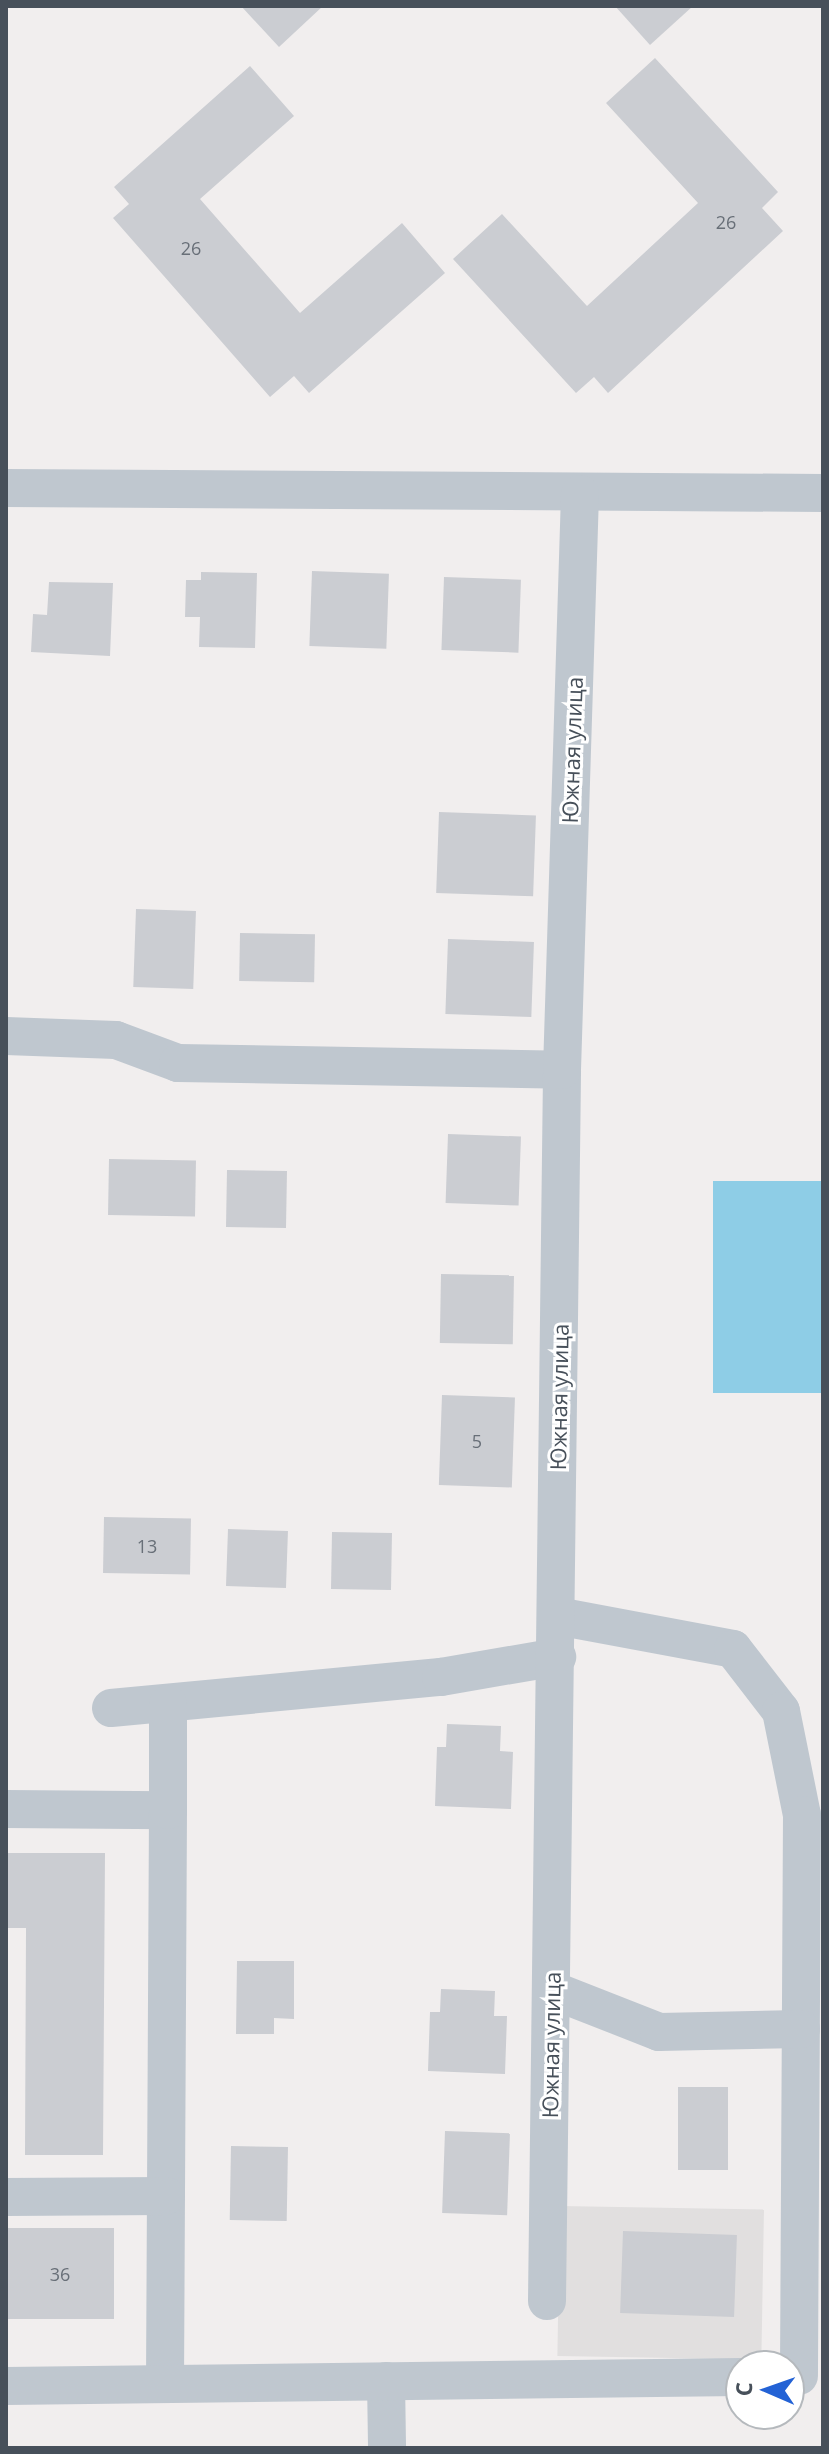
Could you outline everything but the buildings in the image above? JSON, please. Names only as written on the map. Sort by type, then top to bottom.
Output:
[{"type":"street","points":[[6,488],[580,494],[823,493]]},
{"type":"street","name":"Южная улица","points":[[547,2301],[562,1070],[580,494]]},
{"type":"street","points":[[6,1036],[116,1040],[178,1063],[562,1070]]},
{"type":"street","points":[[557,1616],[733,1649],[781,1711],[802,1815],[804,2350]]},
{"type":"street","points":[[111,1708],[441,1677],[557,1657]]},
{"type":"street","points":[[165,2384],[168,1704]]},
{"type":"street","points":[[6,1809],[168,1810]]},
{"type":"street","points":[[552,1990],[659,2032],[801,2029]]},
{"type":"street","points":[[6,2197],[166,2196]]},
{"type":"street","points":[[805,2374],[823,2339]]},
{"type":"street","points":[[6,2386],[725,2377]]},
{"type":"street","points":[[386,2381],[387,2448]]},
{"type":"shaded area","points":[[560,2206],[764,2210],[762,2350],[725,2350],[725,2359],[557,2356]]},
{"type":"water","points":[[713,1181],[823,1181],[823,1393],[713,1393]]}]
